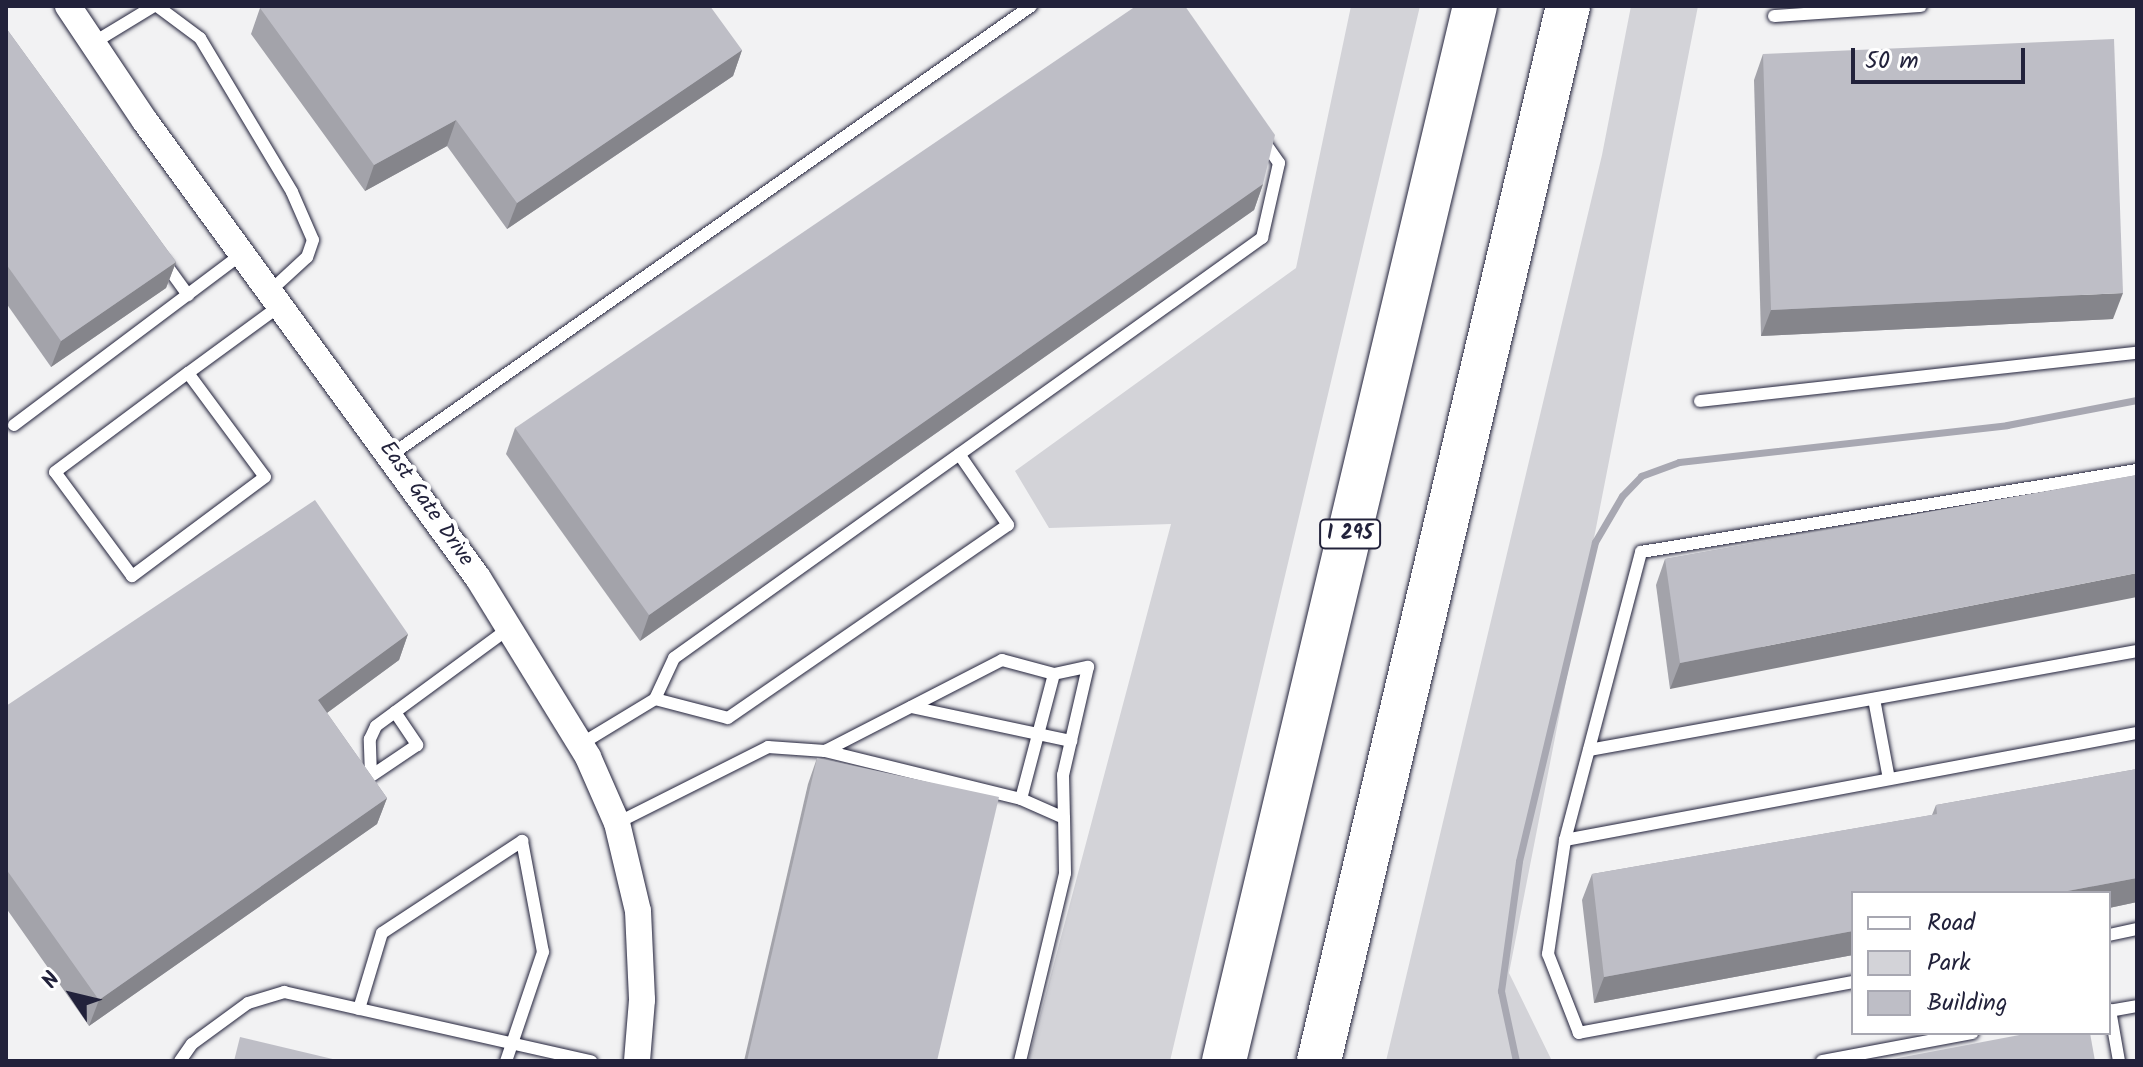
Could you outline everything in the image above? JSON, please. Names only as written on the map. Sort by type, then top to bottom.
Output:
[{"type":"highway","name":"I 295","points":[[1224,1061],[1475,6]]},
{"type":"highway","points":[[1319,1061],[1568,6]]},
{"type":"street","name":"East Gate Drive","points":[[68,6],[511,627],[581,744],[617,823],[638,911],[642,955],[637,1061]]},
{"type":"lane","points":[[93,43],[156,6],[200,38],[292,192],[313,240],[307,257],[276,298],[188,373],[55,472],[132,576],[265,477],[188,373]]},
{"type":"lane","points":[[391,455],[1031,6]]},
{"type":"lane","points":[[1774,16],[1921,6]]},
{"type":"lane","points":[[581,744],[655,699],[674,658],[1262,238],[1279,163],[1252,124]]},
{"type":"lane","points":[[151,245],[188,295]]},
{"type":"lane","points":[[14,425],[243,253]]},
{"type":"lane","points":[[1700,401],[2137,353]]},
{"type":"lane","points":[[655,699],[728,718],[1008,525],[959,454]]},
{"type":"lane","points":[[1851,982],[1579,1033],[1548,954],[1565,840],[1641,552],[2137,470]]},
{"type":"lane","points":[[395,712],[417,745],[371,776],[370,739],[376,726],[395,712],[511,627]]},
{"type":"lane","points":[[1589,750],[2137,651]]},
{"type":"lane","points":[[825,751],[1002,660],[1054,674],[1088,667],[1063,775],[1065,873],[1020,1061]]},
{"type":"lane","points":[[1021,799],[1054,674]]},
{"type":"lane","points":[[1874,699],[1889,779]]},
{"type":"lane","points":[[911,707],[1071,741]]},
{"type":"lane","points":[[1565,840],[2137,733]]},
{"type":"lane","points":[[617,823],[768,747],[825,751],[1021,799],[1064,818]]},
{"type":"lane","points":[[359,1009],[382,933],[522,841],[543,952],[506,1061]]},
{"type":"lane","points":[[2111,935],[2137,929]]},
{"type":"lane","points":[[180,1061],[192,1044],[248,1003],[284,992],[565,1059],[591,1061]]},
{"type":"lane","points":[[2111,1010],[2137,1006]]},
{"type":"lane","points":[[2111,1016],[2119,1061]]},
{"type":"lane","points":[[1822,1061],[1961,1035]]},
{"type":"green space","points":[[1351,6],[1420,6],[1170,1061],[1028,1061],[1171,524],[1049,528],[1015,471],[1296,268]]},
{"type":"green space","points":[[1631,6],[1698,6],[1509,973],[1552,1061],[1386,1061],[1602,155]]},
{"type":"building","points":[[710,6],[742,50],[517,203],[456,120],[374,165],[260,8]]},
{"type":"building","points":[[1136,6],[1185,6],[1275,135],[1263,184],[649,615],[515,428]]},
{"type":"building","points":[[6,28],[176,262],[61,341],[6,264]]},
{"type":"building","points":[[2114,39],[2123,293],[1771,310],[1763,54]]},
{"type":"building","points":[[2137,475],[2137,573],[1680,663],[1665,559]]},
{"type":"building","points":[[315,500],[408,634],[318,700],[387,798],[99,1000],[6,869],[6,706]]},
{"type":"building","points":[[817,758],[999,797],[937,1061],[747,1061]]},
{"type":"building","points":[[2137,769],[2137,878],[2068,891],[1851,891],[1851,931],[1604,977],[1592,874],[1937,814],[1936,805]]},
{"type":"building","points":[[2019,1035],[2090,1035],[2095,1061],[1882,1061]]},
{"type":"building","points":[[240,1037],[341,1061],[234,1061]]},
{"type":"waterway","points":[[1516,1061],[1501,991],[1519,861],[1595,542],[1622,496],[1641,476],[1679,462],[2007,425],[2137,400]]}]
